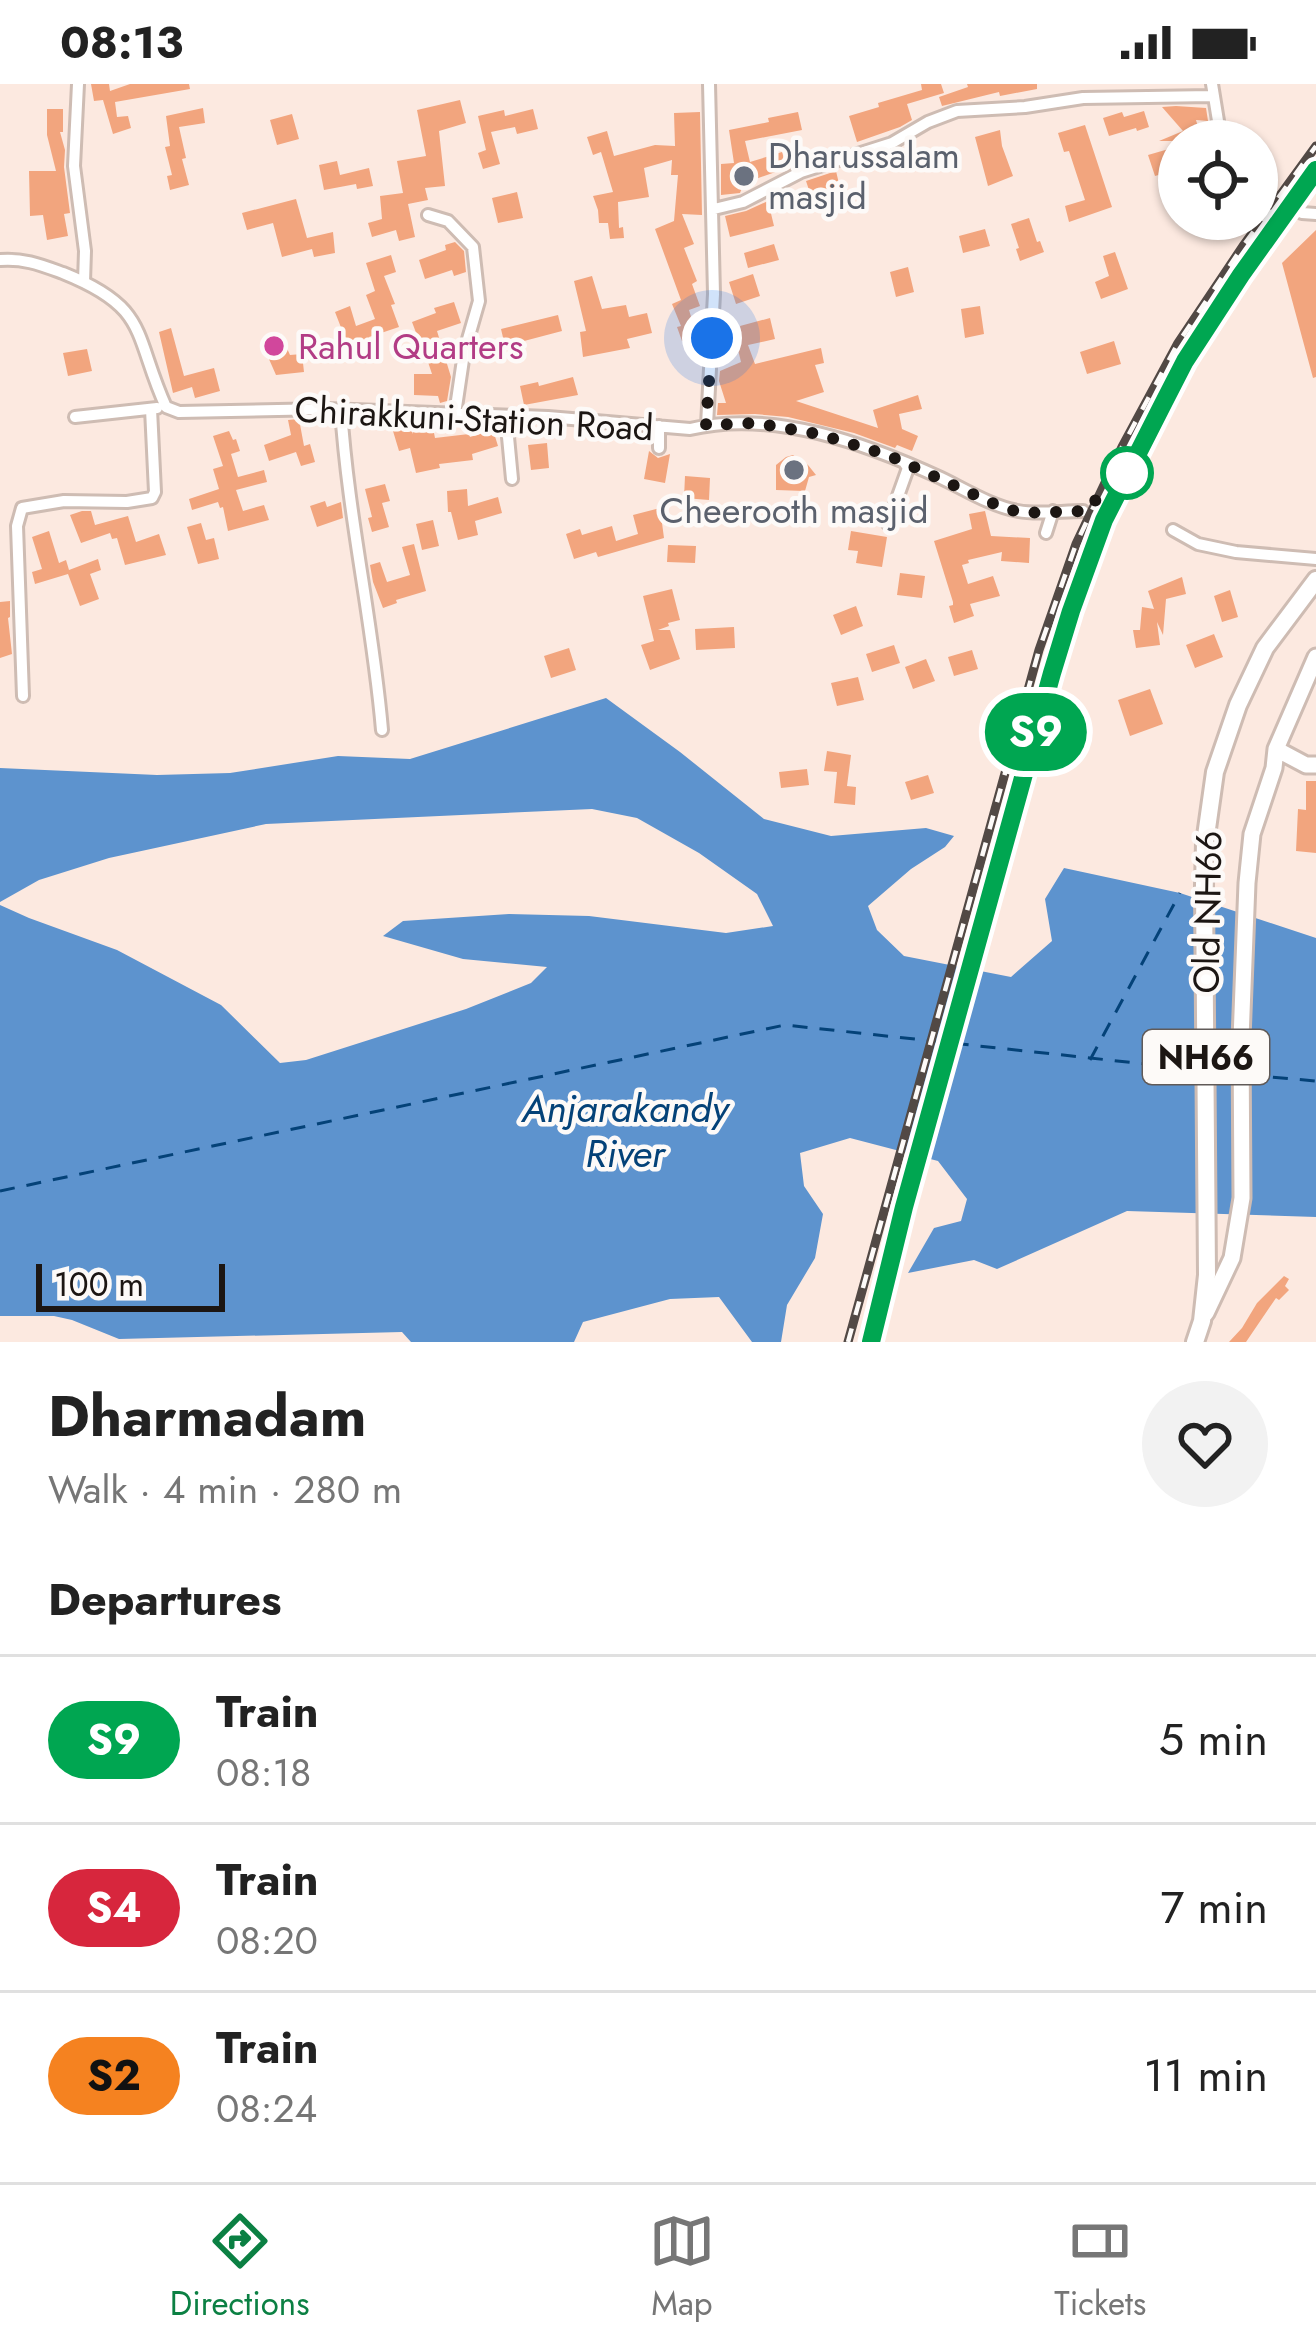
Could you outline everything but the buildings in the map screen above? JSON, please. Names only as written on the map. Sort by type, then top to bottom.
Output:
[{"type":"main road","name":"Old NH66","points":[[1195,1342],[1207,1275],[1204,885],[1215,772],[1238,705],[1265,648],[1316,580]]},
{"type":"street","points":[[78,84],[74,166],[85,250],[84,282]]},
{"type":"street","points":[[706,425],[714,294],[709,84]]},
{"type":"street","points":[[714,209],[743,202],[801,172],[892,143],[957,111],[1212,90],[1218,120]]},
{"type":"street","points":[[428,215],[448,221],[473,247],[479,301],[464,353],[455,414]]},
{"type":"street","points":[[0,260],[22,258],[84,282],[125,308],[144,344],[166,407]]},
{"type":"street","name":"Chirakkuni-Station Road","points":[[76,417],[166,407],[179,412],[340,409],[690,429],[755,423],[818,434],[904,461],[1003,508],[1023,513],[1083,511]]},
{"type":"street","points":[[22,696],[17,526],[22,508],[64,501],[152,498],[152,409]]},
{"type":"street","points":[[340,409],[382,730]]},
{"type":"street","points":[[506,416],[512,479]]},
{"type":"street","points":[[659,426],[659,448]]},
{"type":"street","points":[[888,524],[908,468],[904,461]]},
{"type":"street","points":[[1046,533],[1052,512]]},
{"type":"street","points":[[1173,530],[1198,544],[1236,552],[1316,559]]},
{"type":"street","points":[[1202,1321],[1232,1258],[1242,1198],[1241,1039],[1252,834],[1276,749],[1316,657]]},
{"type":"street","points":[[1276,749],[1306,765],[1316,765]]},
{"type":"water","name":"Anjarakandy River","points":[[606,698],[764,819],[831,836],[926,828],[954,836],[868,906],[877,930],[904,956],[1011,977],[1052,941],[1045,899],[1064,868],[1180,893],[1316,938],[1316,1217],[1127,1211],[997,1269],[974,1260],[908,1273],[934,1228],[961,1221],[967,1199],[938,1161],[850,1138],[800,1153],[804,1186],[823,1214],[815,1258],[787,1305],[781,1342],[752,1342],[719,1297],[670,1299],[583,1322],[574,1342],[411,1342],[402,1332],[119,1339],[54,1316],[0,1316],[0,905],[117,950],[221,1005],[280,1063],[306,1060],[466,1009],[531,983],[547,967],[463,959],[383,936],[403,921],[509,914],[589,916],[726,933],[773,926],[757,894],[699,853],[637,818],[592,809],[266,824],[109,858],[39,880],[0,902],[0,768],[157,775],[230,773],[338,756],[410,759]]},
{"type":"ferry route","points":[[1090,1060],[1180,893]]},
{"type":"ferry route","points":[[0,1191],[785,1025],[1201,1070]]},
{"type":"ferry route","points":[[1210,1071],[1237,1074]]},
{"type":"ferry route","points":[[1246,1075],[1316,1081]]},
{"type":"railway","points":[[848,1342],[1039,650],[1076,544],[1178,343],[1316,146]]},
{"type":"railway","points":[[871,1342],[904,1207],[1076,596]]},
{"type":"train","name":"S9","points":[[871,1342],[1052,673],[1104,520],[1185,361],[1316,170]]},
{"type":"place","name":"Dharussalam masjid","points":[[744,176]]},
{"type":"place","name":"Rahul Quarters","points":[[274,346]]},
{"type":"place","name":"Cheerooth masjid","points":[[794,470]]},
{"type":"route","points":[[712,338],[706,425],[755,423],[818,434],[888,455],[1023,513],[1083,511],[1127,473]]}]
